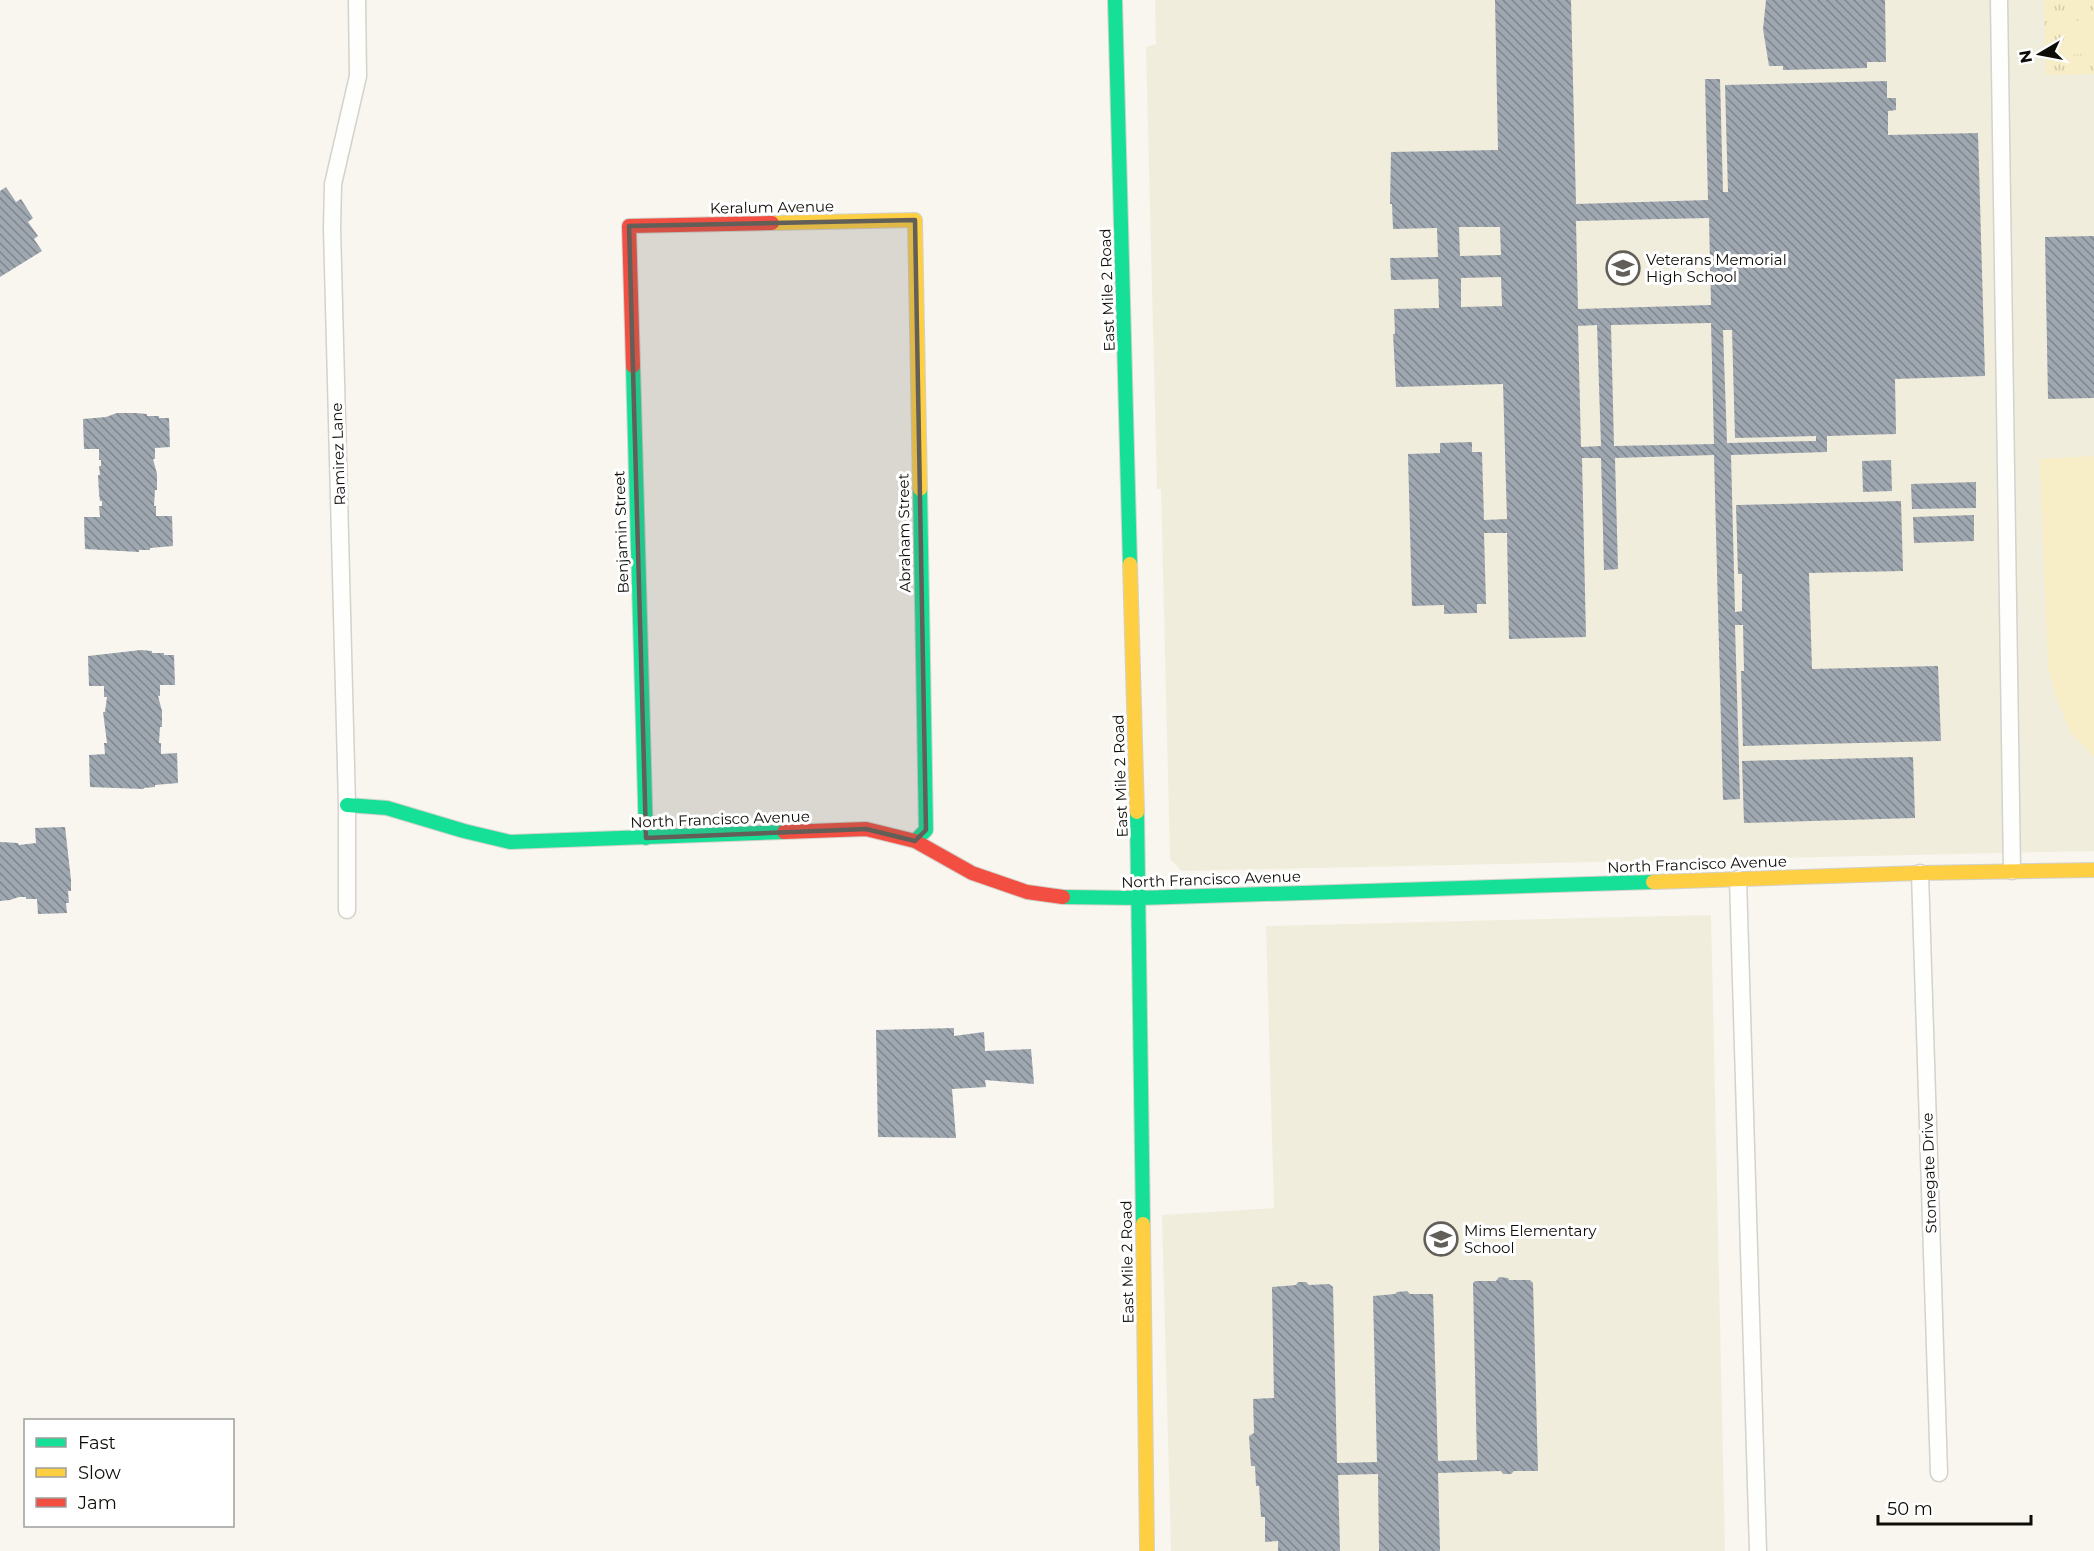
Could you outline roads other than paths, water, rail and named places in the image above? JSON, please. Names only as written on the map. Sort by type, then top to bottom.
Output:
[{"type":"street","name":"Ramirez Lane","points":[[347,910],[347,805],[332,228],[333,184],[358,76],[357,0]]},
{"type":"street","name":"East Mile 2 Road","points":[[1115,0],[1139,898],[1147,1551]]},
{"type":"street","points":[[2000,0],[2012,871]]},
{"type":"street","name":"Keralum Avenue","points":[[629,226],[915,220]]},
{"type":"street","name":"Abraham Street","points":[[915,220],[926,830],[915,841]]},
{"type":"street","name":"Benjamin Street","points":[[629,226],[646,838]]},
{"type":"street","name":"North Francisco Avenue","points":[[347,805],[387,808],[510,842],[866,830],[915,841],[972,873],[1027,892],[1070,898],[1139,898],[1920,873],[2094,870]]},
{"type":"street","name":"Stonegate Drive","points":[[1920,873],[1939,1473]]},
{"type":"street","points":[[1738,879],[1758,1551]]},
{"type":"place","name":"Veterans Memorial High School","points":[[1623,268]]},
{"type":"place","name":"Mims Elementary School","points":[[1441,1239]]}]
